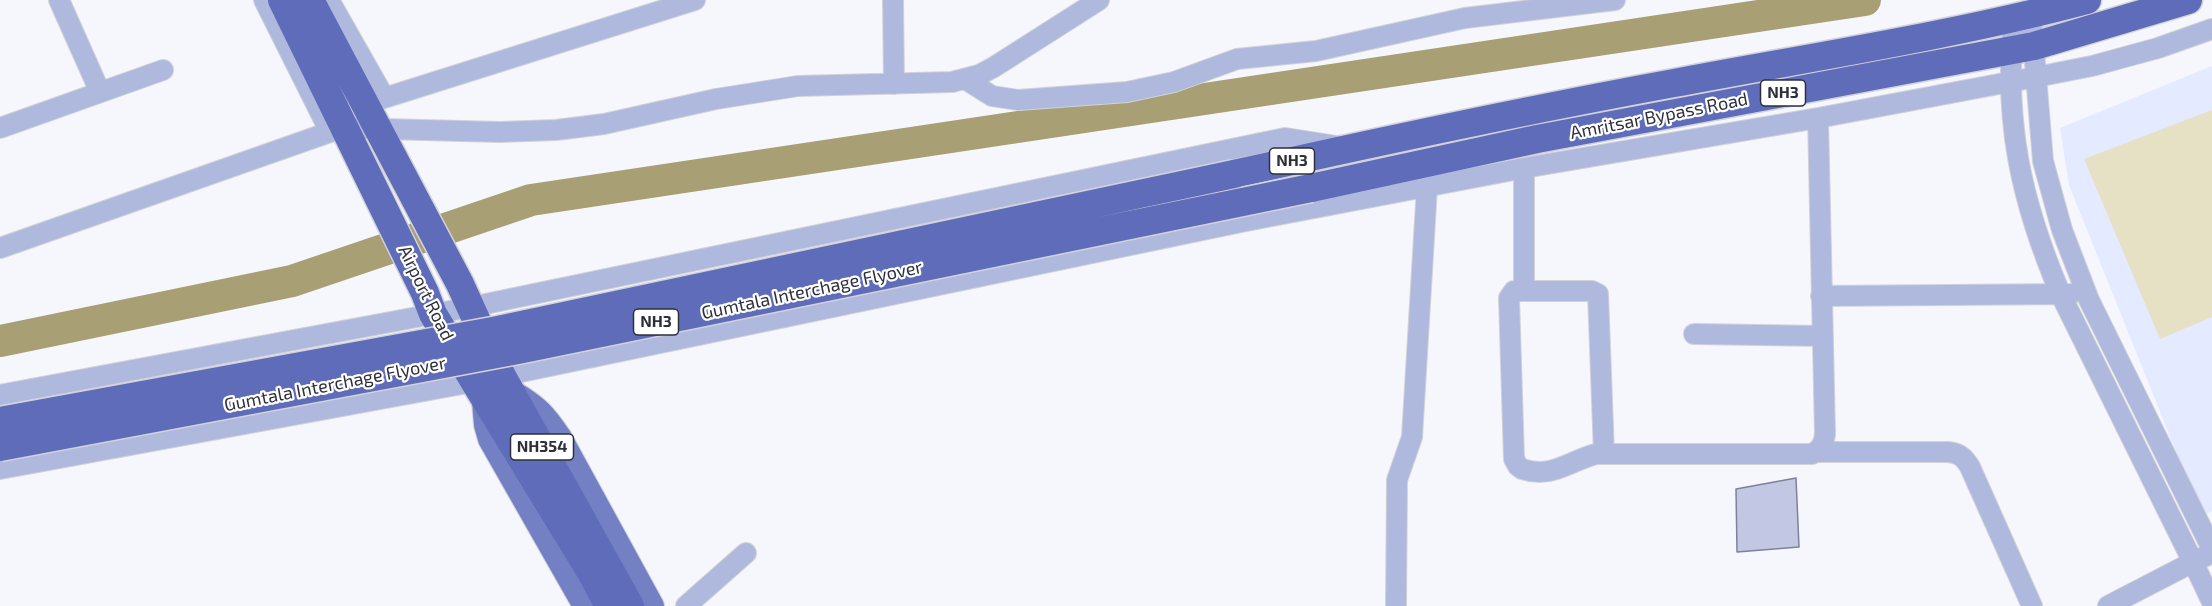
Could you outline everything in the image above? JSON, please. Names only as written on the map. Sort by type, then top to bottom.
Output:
[{"type":"highway","name":"Airport Road","points":[[282,0],[338,130],[370,178],[429,303],[479,391],[592,574],[609,606]]},
{"type":"highway","name":"Airport Road","points":[[310,0],[375,101],[379,130],[465,296],[507,384],[630,606]]},
{"type":"highway","name":"Amritsar Bypass Road","points":[[1350,148],[1528,110],[1941,34],[2087,0]]},
{"type":"highway","name":"Amritsar Bypass Road","points":[[1377,186],[1537,139],[2022,47],[2188,0]]},
{"type":"highway","name":"Gumtala Interchage Flyover","points":[[0,421],[498,330],[1350,148]]},
{"type":"highway","name":"Gumtala Interchage Flyover","points":[[0,447],[518,350],[1311,188],[1377,186]]},
{"type":"main road","points":[[507,384],[545,415],[652,606]]},
{"type":"main road","points":[[479,391],[490,439],[585,606]]},
{"type":"street","points":[[59,0],[100,92]]},
{"type":"street","points":[[264,0],[338,130]]},
{"type":"street","points":[[329,0],[375,101],[656,6],[694,0]]},
{"type":"street","points":[[893,0],[894,84]]},
{"type":"street","points":[[1,244],[338,130],[500,132],[567,129],[604,124],[716,99],[798,86],[939,83],[965,79],[994,67],[1099,0]]},
{"type":"street","points":[[965,79],[992,96],[1018,100],[1127,92],[1173,82],[1237,59],[1316,51],[1480,15],[1616,0]]},
{"type":"street","points":[[2022,16],[2022,47],[2010,82],[2014,139],[2022,183],[2044,257],[2212,602]]},
{"type":"street","points":[[0,469],[479,391],[1246,221],[1377,186],[1427,188],[1524,168],[1818,118],[2010,82],[2092,66],[2158,48],[2212,28]]},
{"type":"street","points":[[2022,47],[2036,77],[2043,161],[2062,230],[2085,292],[2212,551],[2108,606]]},
{"type":"street","points":[[0,128],[163,70]]},
{"type":"street","points":[[1817,452],[1822,446],[1825,434],[1818,118]]},
{"type":"street","points":[[0,395],[429,303],[1285,138],[1350,148]]},
{"type":"street","points":[[1524,168],[1524,291]]},
{"type":"street","points":[[1396,606],[1397,480],[1413,437],[1427,188]]},
{"type":"street","points":[[1604,454],[1598,294],[1592,291],[1514,291],[1509,298],[1516,463],[1526,470],[1555,471],[1582,458],[1604,454],[1957,453],[1970,467],[2032,606]]},
{"type":"street","points":[[1821,296],[2061,295],[2085,292]]},
{"type":"street","points":[[1694,334],[1823,336]]},
{"type":"street","points":[[686,606],[746,553]]},
{"type":"shaded area","points":[[2212,66],[2212,511],[2202,516],[2069,185],[2060,128]]},
{"type":"shaded area","points":[[2212,110],[2212,317],[2160,339],[2084,159]]},
{"type":"building","points":[[1796,478],[1799,547],[1737,552],[1736,489]]},
{"type":"waterway","points":[[0,341],[292,281],[531,200],[1865,0]]}]
